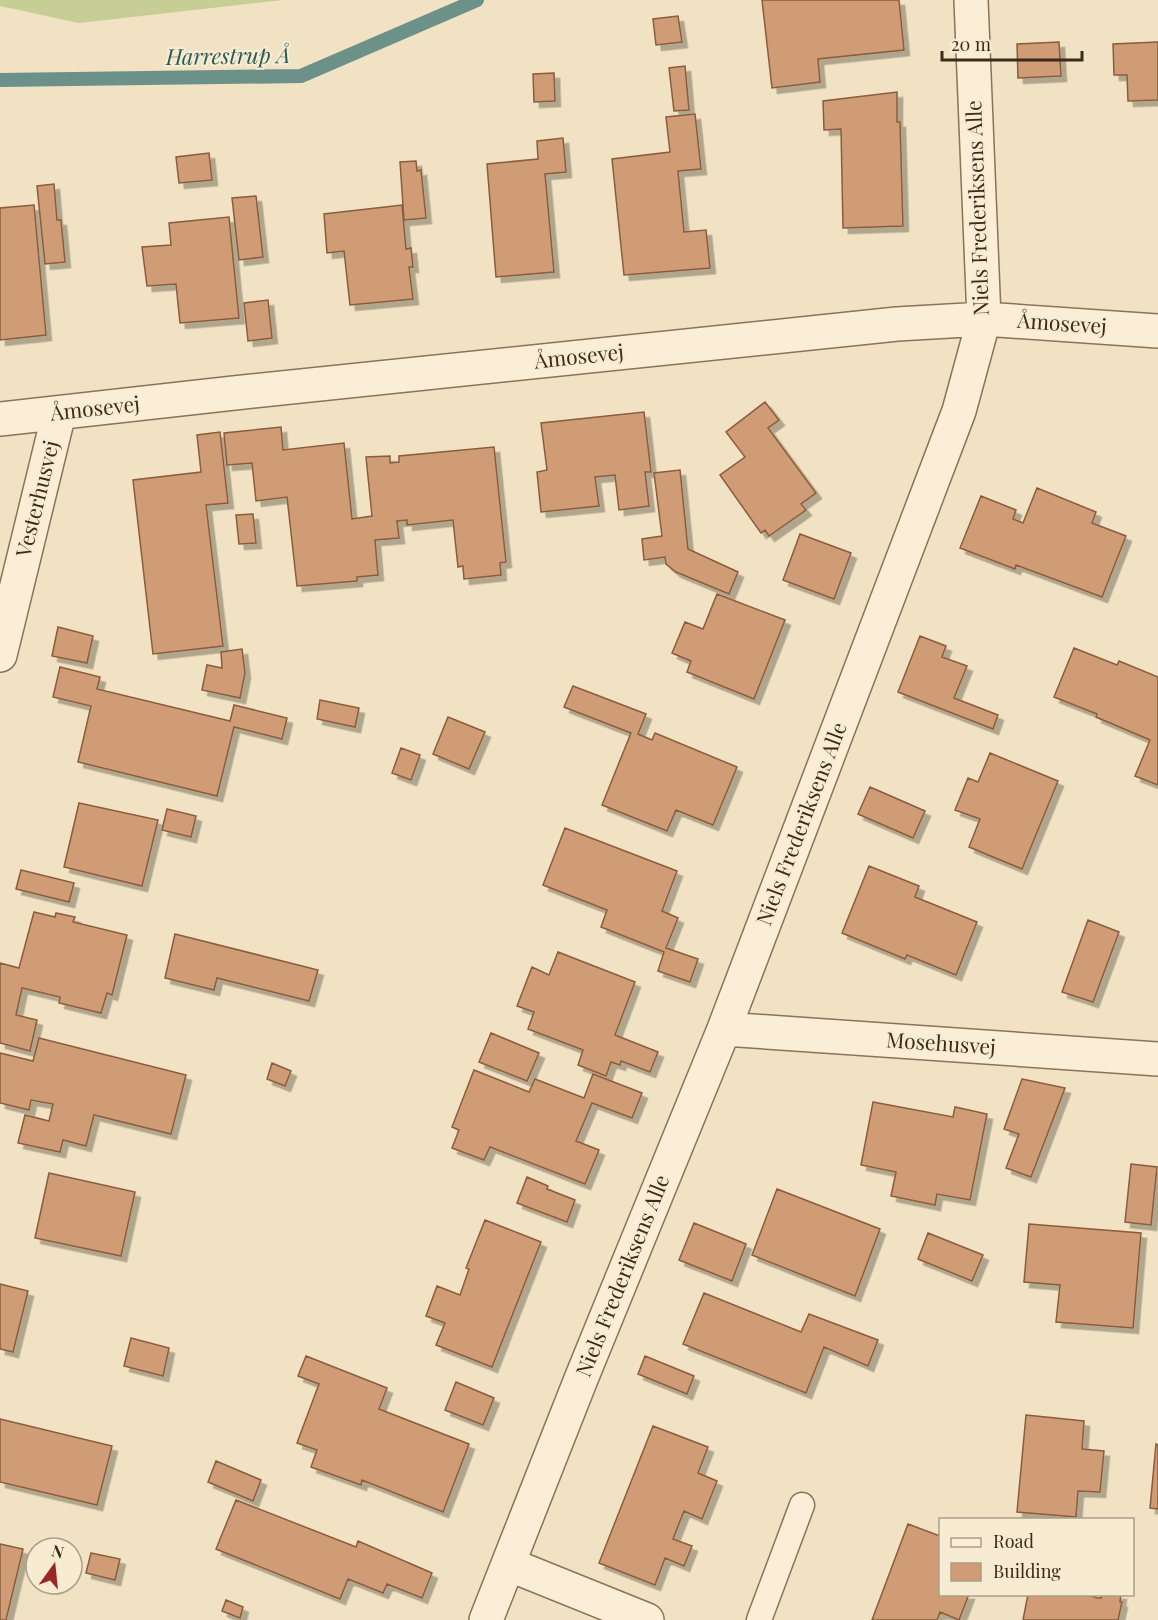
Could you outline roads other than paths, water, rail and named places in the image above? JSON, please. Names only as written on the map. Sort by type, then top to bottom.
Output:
[{"type":"street","name":"Niels Frederiksens Alle","points":[[486,1620],[581,1379],[724,1029],[959,411],[984,319],[971,0]]},
{"type":"street","name":"Åmosevej","points":[[0,419],[861,328],[984,319],[1158,331]]},
{"type":"street","name":"Vesterhusvej","points":[[0,655],[58,413]]},
{"type":"street","name":"Mosehusvej","points":[[724,1029],[1158,1059]]},
{"type":"street","points":[[508,1564],[647,1620]]},
{"type":"lane","points":[[759,1620],[802,1504]]},
{"type":"waterway","name":"Harrestrup Å","points":[[0,80],[301,76],[477,0]]}]
